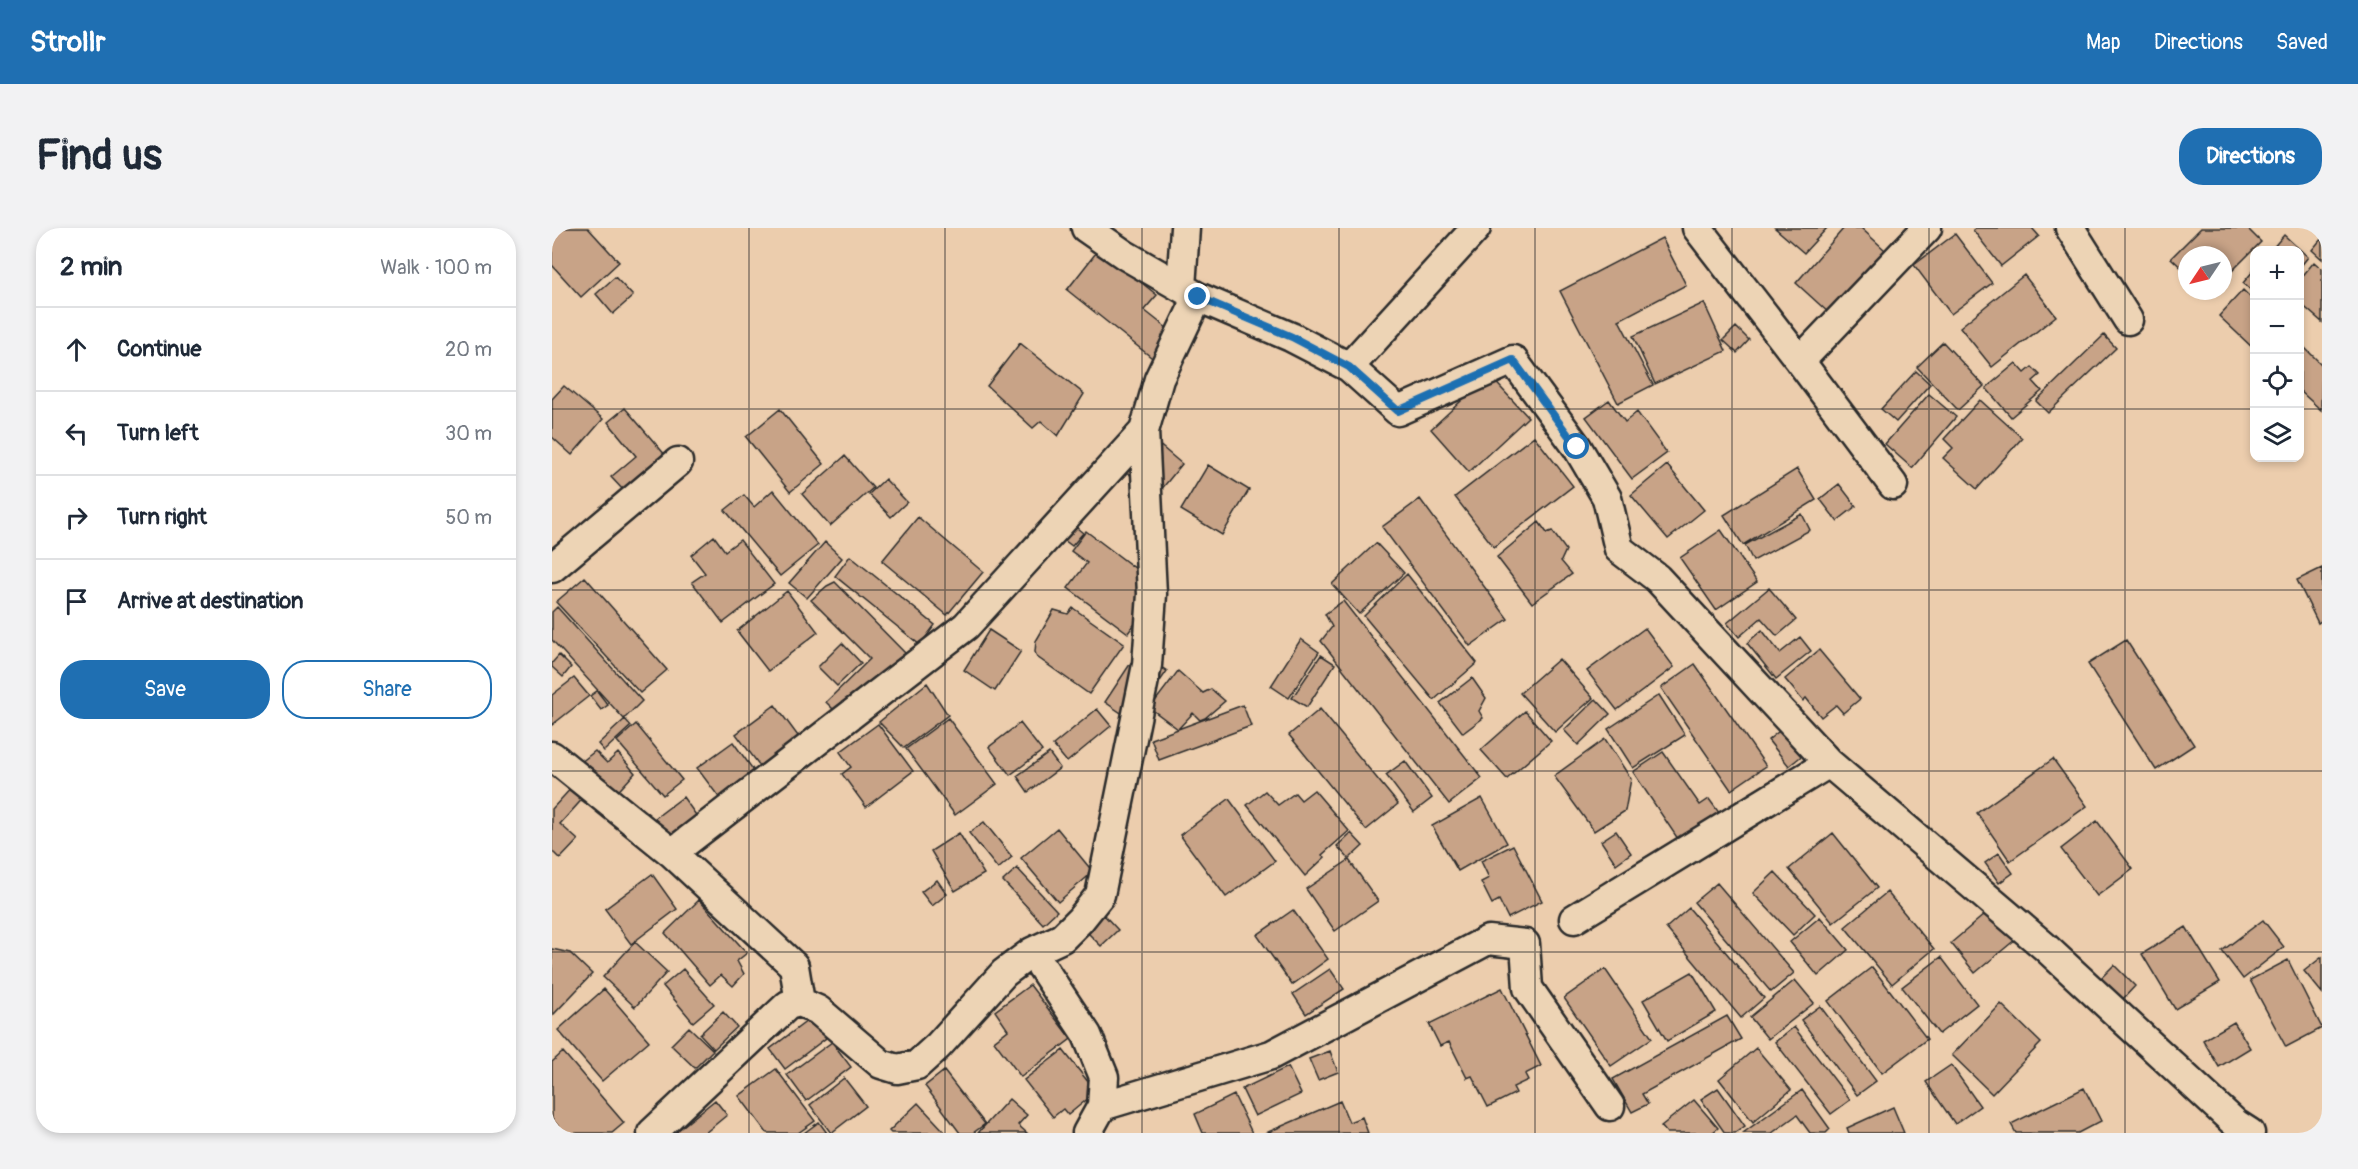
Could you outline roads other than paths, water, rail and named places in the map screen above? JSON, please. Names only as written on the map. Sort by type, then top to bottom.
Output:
[{"type":"street","points":[[1086,228],[1125,255],[1190,292],[1292,337],[1349,367],[1398,411],[1513,360],[1577,447],[1607,498],[1619,549],[1657,578],[1829,763],[2044,946],[2236,1124],[2250,1133]]},
{"type":"street","points":[[652,1133],[788,1005],[800,1002],[818,1010],[881,1064],[897,1068],[917,1065],[938,1046],[1004,973],[1032,952],[1062,938],[1080,921],[1100,895],[1147,665],[1152,594],[1144,431],[1159,379],[1190,292],[1185,228]]},
{"type":"street","points":[[1349,367],[1476,228]]},
{"type":"street","points":[[1696,228],[1893,485]]},
{"type":"street","points":[[1800,361],[1927,228]]},
{"type":"street","points":[[2070,228],[2128,320]]},
{"type":"street","points":[[672,853],[966,626],[1144,431]]},
{"type":"street","points":[[552,568],[678,462]]},
{"type":"street","points":[[552,756],[672,853],[794,966],[800,1002]]},
{"type":"street","points":[[1574,919],[1829,763]]},
{"type":"street","points":[[1102,1106],[1271,1055],[1488,940],[1525,944],[1528,988],[1610,1106]]},
{"type":"street","points":[[1032,952],[1087,1035],[1104,1077],[1102,1106],[1087,1133]]}]
